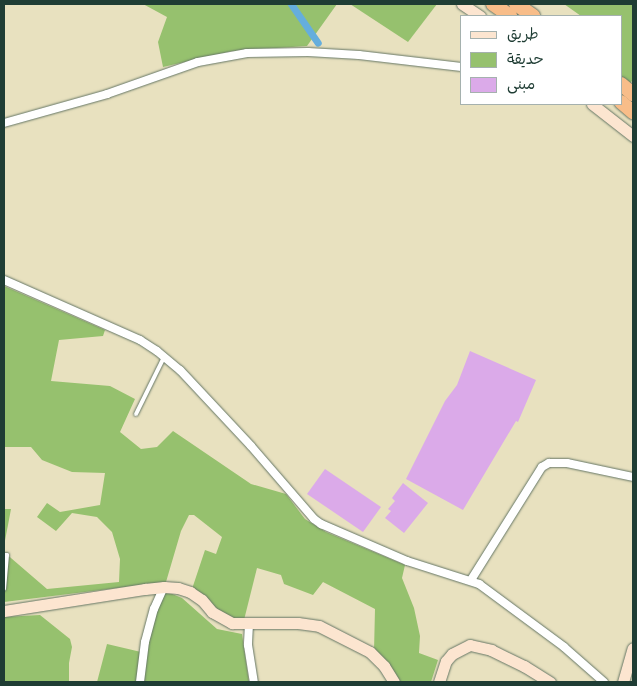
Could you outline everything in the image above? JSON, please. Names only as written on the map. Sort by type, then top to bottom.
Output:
[{"type":"highway","points":[[493,4],[509,15]]},
{"type":"highway","points":[[516,4],[532,15]]},
{"type":"highway","points":[[622,85],[633,94]]},
{"type":"highway","points":[[622,103],[633,112]]},
{"type":"main road","points":[[462,4],[478,15]]},
{"type":"main road","points":[[593,105],[633,136]]},
{"type":"main road","points":[[4,611],[164,587],[190,592],[221,618],[232,623],[298,623],[319,626],[370,652],[384,666],[394,682]]},
{"type":"main road","points":[[439,682],[446,662],[452,654],[458,649],[470,645],[491,650],[524,666],[550,682]]},
{"type":"main road","points":[[622,682],[633,648]]},
{"type":"street","points":[[4,123],[107,94],[198,62],[247,53],[308,52],[359,55],[460,67]]},
{"type":"street","points":[[4,280],[140,340],[164,357],[180,370],[234,427],[314,519],[329,528],[407,561],[471,580],[529,621],[604,682]]},
{"type":"street","points":[[471,580],[542,467],[549,463],[567,464],[633,477]]},
{"type":"street","points":[[140,682],[152,618],[164,587]]},
{"type":"street","points":[[250,624],[248,644],[254,682]]},
{"type":"lane","points":[[136,414],[164,357]]},
{"type":"lane","points":[[4,555],[7,555],[4,589]]},
{"type":"green space","points":[[143,4],[337,4],[307,46],[232,51],[163,67],[158,42],[167,17]]},
{"type":"green space","points":[[350,4],[437,4],[408,42]]},
{"type":"green space","points":[[564,4],[633,4],[633,79],[630,84],[622,78],[622,15],[580,15]]},
{"type":"green space","points":[[4,286],[105,330],[103,336],[59,340],[51,381],[110,386],[135,399],[120,432],[141,449],[157,447],[173,431],[251,484],[286,494],[305,519],[326,532],[405,565],[402,578],[414,608],[420,636],[419,653],[438,660],[431,682],[397,682],[374,651],[375,609],[323,582],[313,595],[284,584],[281,575],[257,568],[244,620],[227,618],[192,589],[205,550],[216,554],[222,537],[194,515],[189,515],[181,531],[166,582],[4,602],[4,552],[47,589],[119,582],[120,559],[112,532],[97,517],[72,513],[56,531],[37,517],[47,503],[60,512],[100,505],[105,473],[72,472],[42,460],[31,447],[4,447]]},
{"type":"green space","points":[[4,509],[11,509],[4,546]]},
{"type":"green space","points":[[165,591],[182,598],[217,629],[242,634],[249,682],[97,682],[107,644],[141,652]]},
{"type":"green space","points":[[40,615],[70,639],[72,647],[69,663],[69,682],[4,682],[4,617]]},
{"type":"building","points":[[470,351],[536,380],[518,422],[516,421],[463,510],[406,479],[445,401],[457,385]]},
{"type":"building","points":[[325,469],[381,507],[363,532],[307,494]]},
{"type":"building","points":[[403,483],[428,503],[404,533],[385,518],[391,511],[388,509],[395,501],[392,498]]},
{"type":"waterway","points":[[291,4],[318,43]]}]
